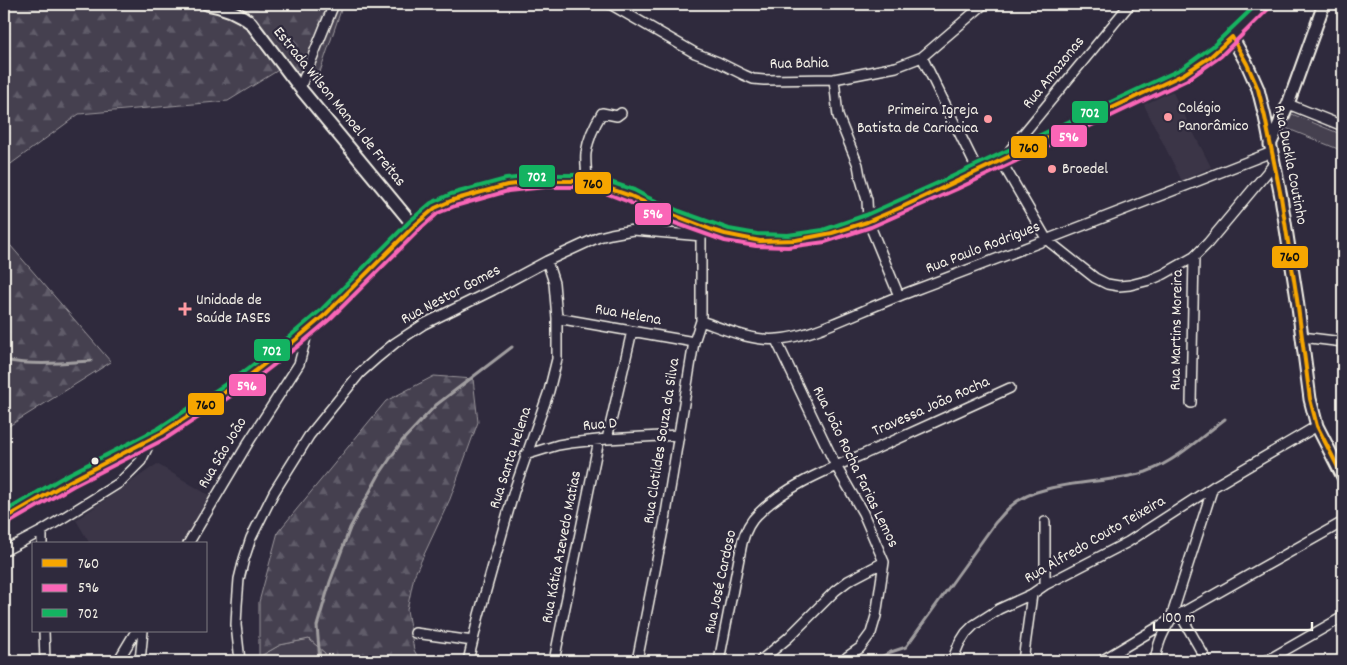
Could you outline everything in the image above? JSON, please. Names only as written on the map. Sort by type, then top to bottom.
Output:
[{"type":"main road","points":[[4,519],[70,481],[162,433],[245,379],[308,330],[414,226],[435,208],[446,203],[507,185],[545,181],[587,181],[632,196],[701,231],[756,240],[788,241],[824,236],[868,221],[954,183],[1184,74],[1210,57],[1265,4]]},
{"type":"street","name":"Estrada Wilson Manoel de Freitas","points":[[207,4],[234,11],[251,23],[300,88],[414,226]]},
{"type":"street","points":[[300,88],[334,4]]},
{"type":"street","name":"Rua Bahia","points":[[610,4],[695,53],[718,62],[744,76],[764,80],[834,79],[896,68],[922,57],[984,4]]},
{"type":"street","name":"Rua Amazonas","points":[[1001,161],[1130,4]]},
{"type":"street","points":[[1001,161],[1046,240],[1095,278],[1107,284],[1119,286],[1150,280],[1164,274],[1194,257],[1208,243],[1272,154],[1286,108],[1324,4]]},
{"type":"street","name":"Rua Duckla Coutinho","points":[[1232,37],[1247,64],[1258,89],[1262,104],[1282,206],[1310,399],[1318,426],[1343,477]]},
{"type":"street","points":[[922,57],[978,171]]},
{"type":"street","points":[[834,79],[838,116],[858,165],[866,200],[868,221],[899,296]]},
{"type":"street","points":[[1262,104],[1272,113],[1281,115],[1286,108]]},
{"type":"street","points":[[1286,108],[1343,126]]},
{"type":"street","points":[[587,181],[586,154],[588,144],[599,118],[602,113],[617,116],[621,113]]},
{"type":"street","name":"Rua Paulo Rodrigues","points":[[701,321],[734,332],[776,340],[814,331],[899,296],[1272,154]]},
{"type":"street","name":"Rua Nestor Gomes","points":[[240,661],[236,625],[237,612],[240,579],[251,538],[274,492],[309,436],[360,373],[395,343],[424,324],[598,237],[633,230],[701,231]]},
{"type":"street","name":"Rua Clotildes Souza da Silva","points":[[638,661],[665,520],[694,342],[701,321],[701,231]]},
{"type":"street","name":"Rua Martins Moreira","points":[[1191,403],[1194,257]]},
{"type":"street","name":"Rua Santa Helena","points":[[468,661],[514,491],[549,390],[557,359],[557,318],[554,283],[547,261]]},
{"type":"street","name":"Rua Helena","points":[[557,318],[694,342]]},
{"type":"street","name":"Rua São João","points":[[189,542],[248,443],[299,364],[308,330]]},
{"type":"street","name":"Rua Kátia Azevedo Matias","points":[[554,661],[602,439],[632,332]]},
{"type":"street","points":[[1302,337],[1343,342]]},
{"type":"street","name":"Rua João Rocha Farias Lemos","points":[[776,340],[836,466],[863,514],[884,562],[876,616],[871,633],[860,648],[847,657],[850,661]]},
{"type":"street","name":"Travessa João Rocha","points":[[836,466],[1010,388]]},
{"type":"street","name":"Rua Alfredo Couto Teixeira","points":[[952,661],[959,644],[974,625],[1045,585],[1128,542],[1214,487],[1318,426]]},
{"type":"street","name":"Rua D","points":[[525,455],[558,445],[602,439],[678,435]]},
{"type":"street","points":[[4,551],[42,531],[120,483],[141,461],[152,438]]},
{"type":"street","name":"Rua José Cardoso","points":[[719,661],[742,544],[745,531],[751,521],[758,512],[793,488],[836,466]]},
{"type":"street","points":[[1156,661],[1161,637],[1170,621],[1214,487]]},
{"type":"street","points":[[1045,522],[1045,585]]},
{"type":"street","points":[[1101,661],[1343,522]]},
{"type":"street","points":[[42,531],[42,542]]},
{"type":"street","points":[[760,661],[788,638],[835,591],[848,581],[884,562]]},
{"type":"street","points":[[1023,661],[1032,594]]},
{"type":"street","points":[[1180,614],[1207,661]]},
{"type":"street","points":[[1266,661],[1343,618]]},
{"type":"street","points":[[44,632],[45,661]]},
{"type":"street","points":[[118,661],[135,632]]},
{"type":"street","points":[[140,661],[143,632]]},
{"type":"street","points":[[415,633],[473,641]]},
{"type":"shaded area","name":"Colégio Panorâmico","points":[[1169,85],[1211,167],[1182,181],[1141,99]]},
{"type":"shaded area","points":[[157,464],[210,496],[182,542],[89,542],[76,520]]},
{"type":"green space","points":[[4,4],[343,4],[318,78],[295,78],[285,66],[228,101],[79,114],[4,169]]},
{"type":"green space","points":[[1292,114],[1343,135],[1343,151],[1286,128]]},
{"type":"green space","points":[[4,238],[111,362],[4,429]]},
{"type":"green space","points":[[434,376],[473,379],[478,422],[450,499],[414,576],[407,610],[414,650],[420,661],[327,661],[325,653],[309,639],[280,645],[259,657],[259,602],[278,532],[386,401]]},
{"type":"green space","points":[[309,639],[325,653],[327,661],[260,661],[259,657],[280,645]]},
{"type":"waterway","points":[[320,661],[317,626],[330,582],[350,528],[379,475],[402,441],[436,405],[512,347]]},
{"type":"waterway","points":[[4,360],[37,363],[91,361]]},
{"type":"waterway","points":[[873,661],[906,647],[995,523],[1011,506],[1024,497],[1057,487],[1146,472],[1178,455],[1225,419]]},
{"type":"transit line","name":"702","points":[[4,512],[67,475],[159,428],[241,374],[322,309],[410,221],[431,203],[451,194],[506,179],[545,175],[588,175],[596,176],[634,190],[679,211],[729,229],[757,234],[788,235],[823,230],[866,215],[951,177],[1181,69],[1213,46],[1257,4]]},
{"type":"transit line","name":"596","points":[[7,524],[73,486],[165,439],[249,384],[330,319],[438,213],[455,206],[508,191],[545,187],[587,187],[725,241],[756,246],[788,247],[825,242],[871,227],[957,189],[1187,80],[1221,56],[1269,8]]},
{"type":"transit line","name":"760","points":[[1232,37],[1258,89],[1265,117],[1281,197],[1310,399],[1317,426],[1343,477]]},
{"type":"transit line","name":"760","points":[[4,519],[70,481],[162,433],[245,379],[326,314],[414,226],[435,208],[453,200],[507,185],[545,181],[587,181],[631,196],[666,212],[725,234],[760,241],[796,240],[832,233],[867,222],[902,207],[1184,74],[1210,57],[1232,37]]},
{"type":"place","name":"Colégio Panorâmico","points":[[1168,117]]},
{"type":"place","name":"Primeira Igreja Batista de Cariacica","points":[[988,119]]},
{"type":"place","name":"Broedel","points":[[1052,169]]},
{"type":"place","name":"Unidade de Saúde IASES","points":[[185,309]]}]
